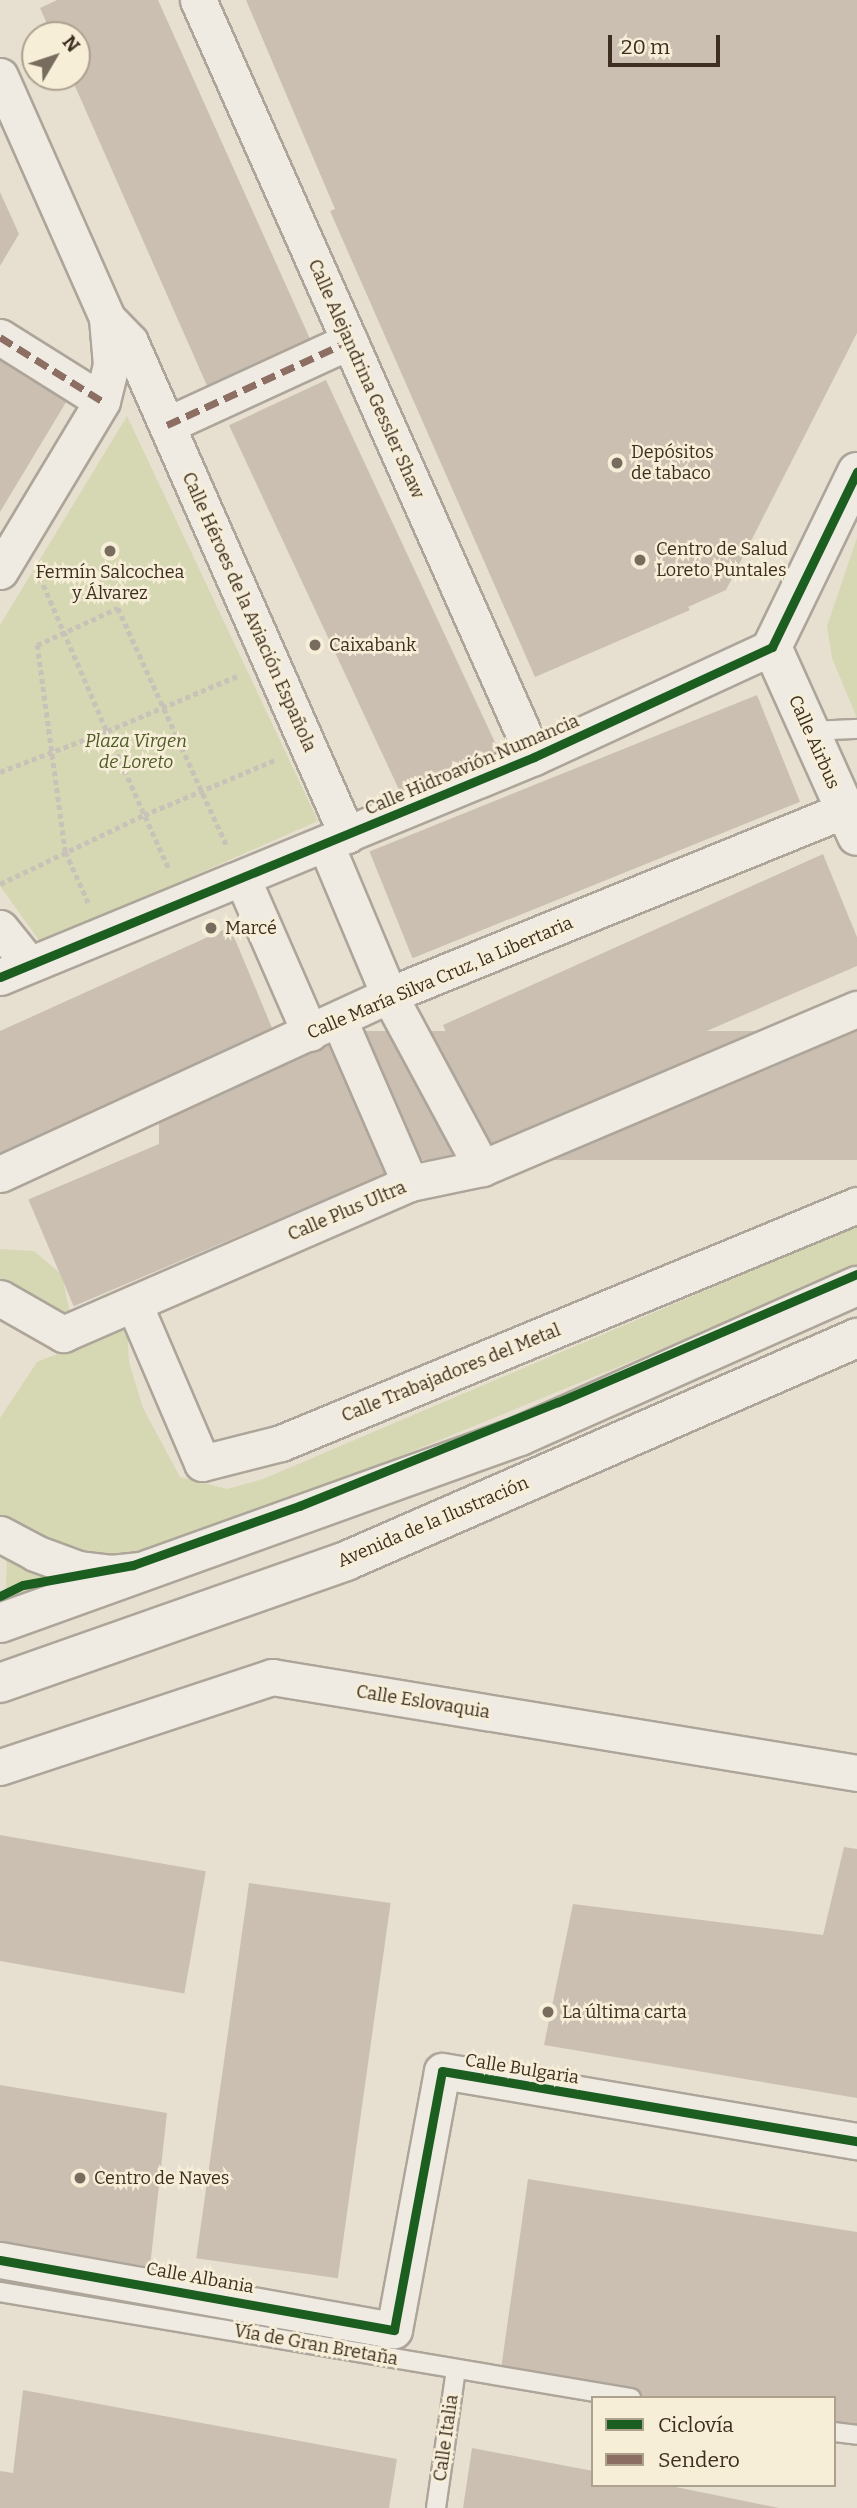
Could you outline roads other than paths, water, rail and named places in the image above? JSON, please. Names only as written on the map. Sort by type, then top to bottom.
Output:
[{"type":"main road","points":[[772,647],[857,472]]},
{"type":"main road","name":"Calle Airbus","points":[[772,647],[851,823]]},
{"type":"main road","points":[[0,1623],[520,1436],[857,1286]]},
{"type":"main road","name":"Avenida de la Ilustración","points":[[0,1683],[346,1561],[857,1338]]},
{"type":"street","name":"Calle Alejandrina Gessler Shaw","points":[[198,0],[534,757]]},
{"type":"street","name":"Calle Héroes de la Aviación Española","points":[[0,76],[107,318],[130,342],[308,745],[389,995],[482,1168]]},
{"type":"street","points":[[0,571],[103,395],[111,365],[107,318]]},
{"type":"street","points":[[0,337],[103,395],[135,384],[151,390]]},
{"type":"street","points":[[167,425],[349,341]]},
{"type":"street","name":"Calle Hidroavión Numancia","points":[[15,971],[102,933],[243,880],[534,757],[772,647]]},
{"type":"street","name":"Calle María Silva Cruz, la Libertaria","points":[[0,1174],[325,1027],[389,995],[851,823]]},
{"type":"street","points":[[243,880],[410,1183]]},
{"type":"street","points":[[0,928],[15,971]]},
{"type":"street","name":"Calle Plus Ultra","points":[[0,1298],[64,1334],[410,1183],[482,1168],[857,1009]]},
{"type":"street","name":"Calle Trabajadores del Metal","points":[[134,1304],[202,1463],[281,1443],[857,1205]]},
{"type":"street","points":[[0,1534],[35,1553],[79,1569],[111,1573],[162,1565]]},
{"type":"street","name":"Calle Eslovaquia","points":[[0,1767],[272,1677],[857,1773]]},
{"type":"street","name":"Calle Bulgaria","points":[[394,2330],[442,2071],[857,2141]]},
{"type":"street","name":"Calle Albania","points":[[0,2260],[394,2330]]},
{"type":"lane","points":[[809,731],[857,729]]},
{"type":"lane","name":"Vía de Gran Bretaña","points":[[0,2292],[619,2396]]},
{"type":"lane","name":"Calle Italia","points":[[436,2508],[456,2368]]},
{"type":"lane","points":[[836,2432],[857,2435]]},
{"type":"place","name":"Depósitos de tabaco","points":[[617,463]]},
{"type":"place","name":"Fermín Salcochea y Álvarez","points":[[110,551]]},
{"type":"place","name":"Centro de Salud Loreto Puntales","points":[[640,560]]},
{"type":"place","name":"Caixabank","points":[[315,645]]},
{"type":"place","name":"Marcé","points":[[211,928]]},
{"type":"place","name":"La última carta","points":[[548,2012]]},
{"type":"place","name":"Centro de Naves","points":[[80,2178]]},
{"type":"park label","name":"Plaza Virgen de Loreto","points":[[136,752]]}]
